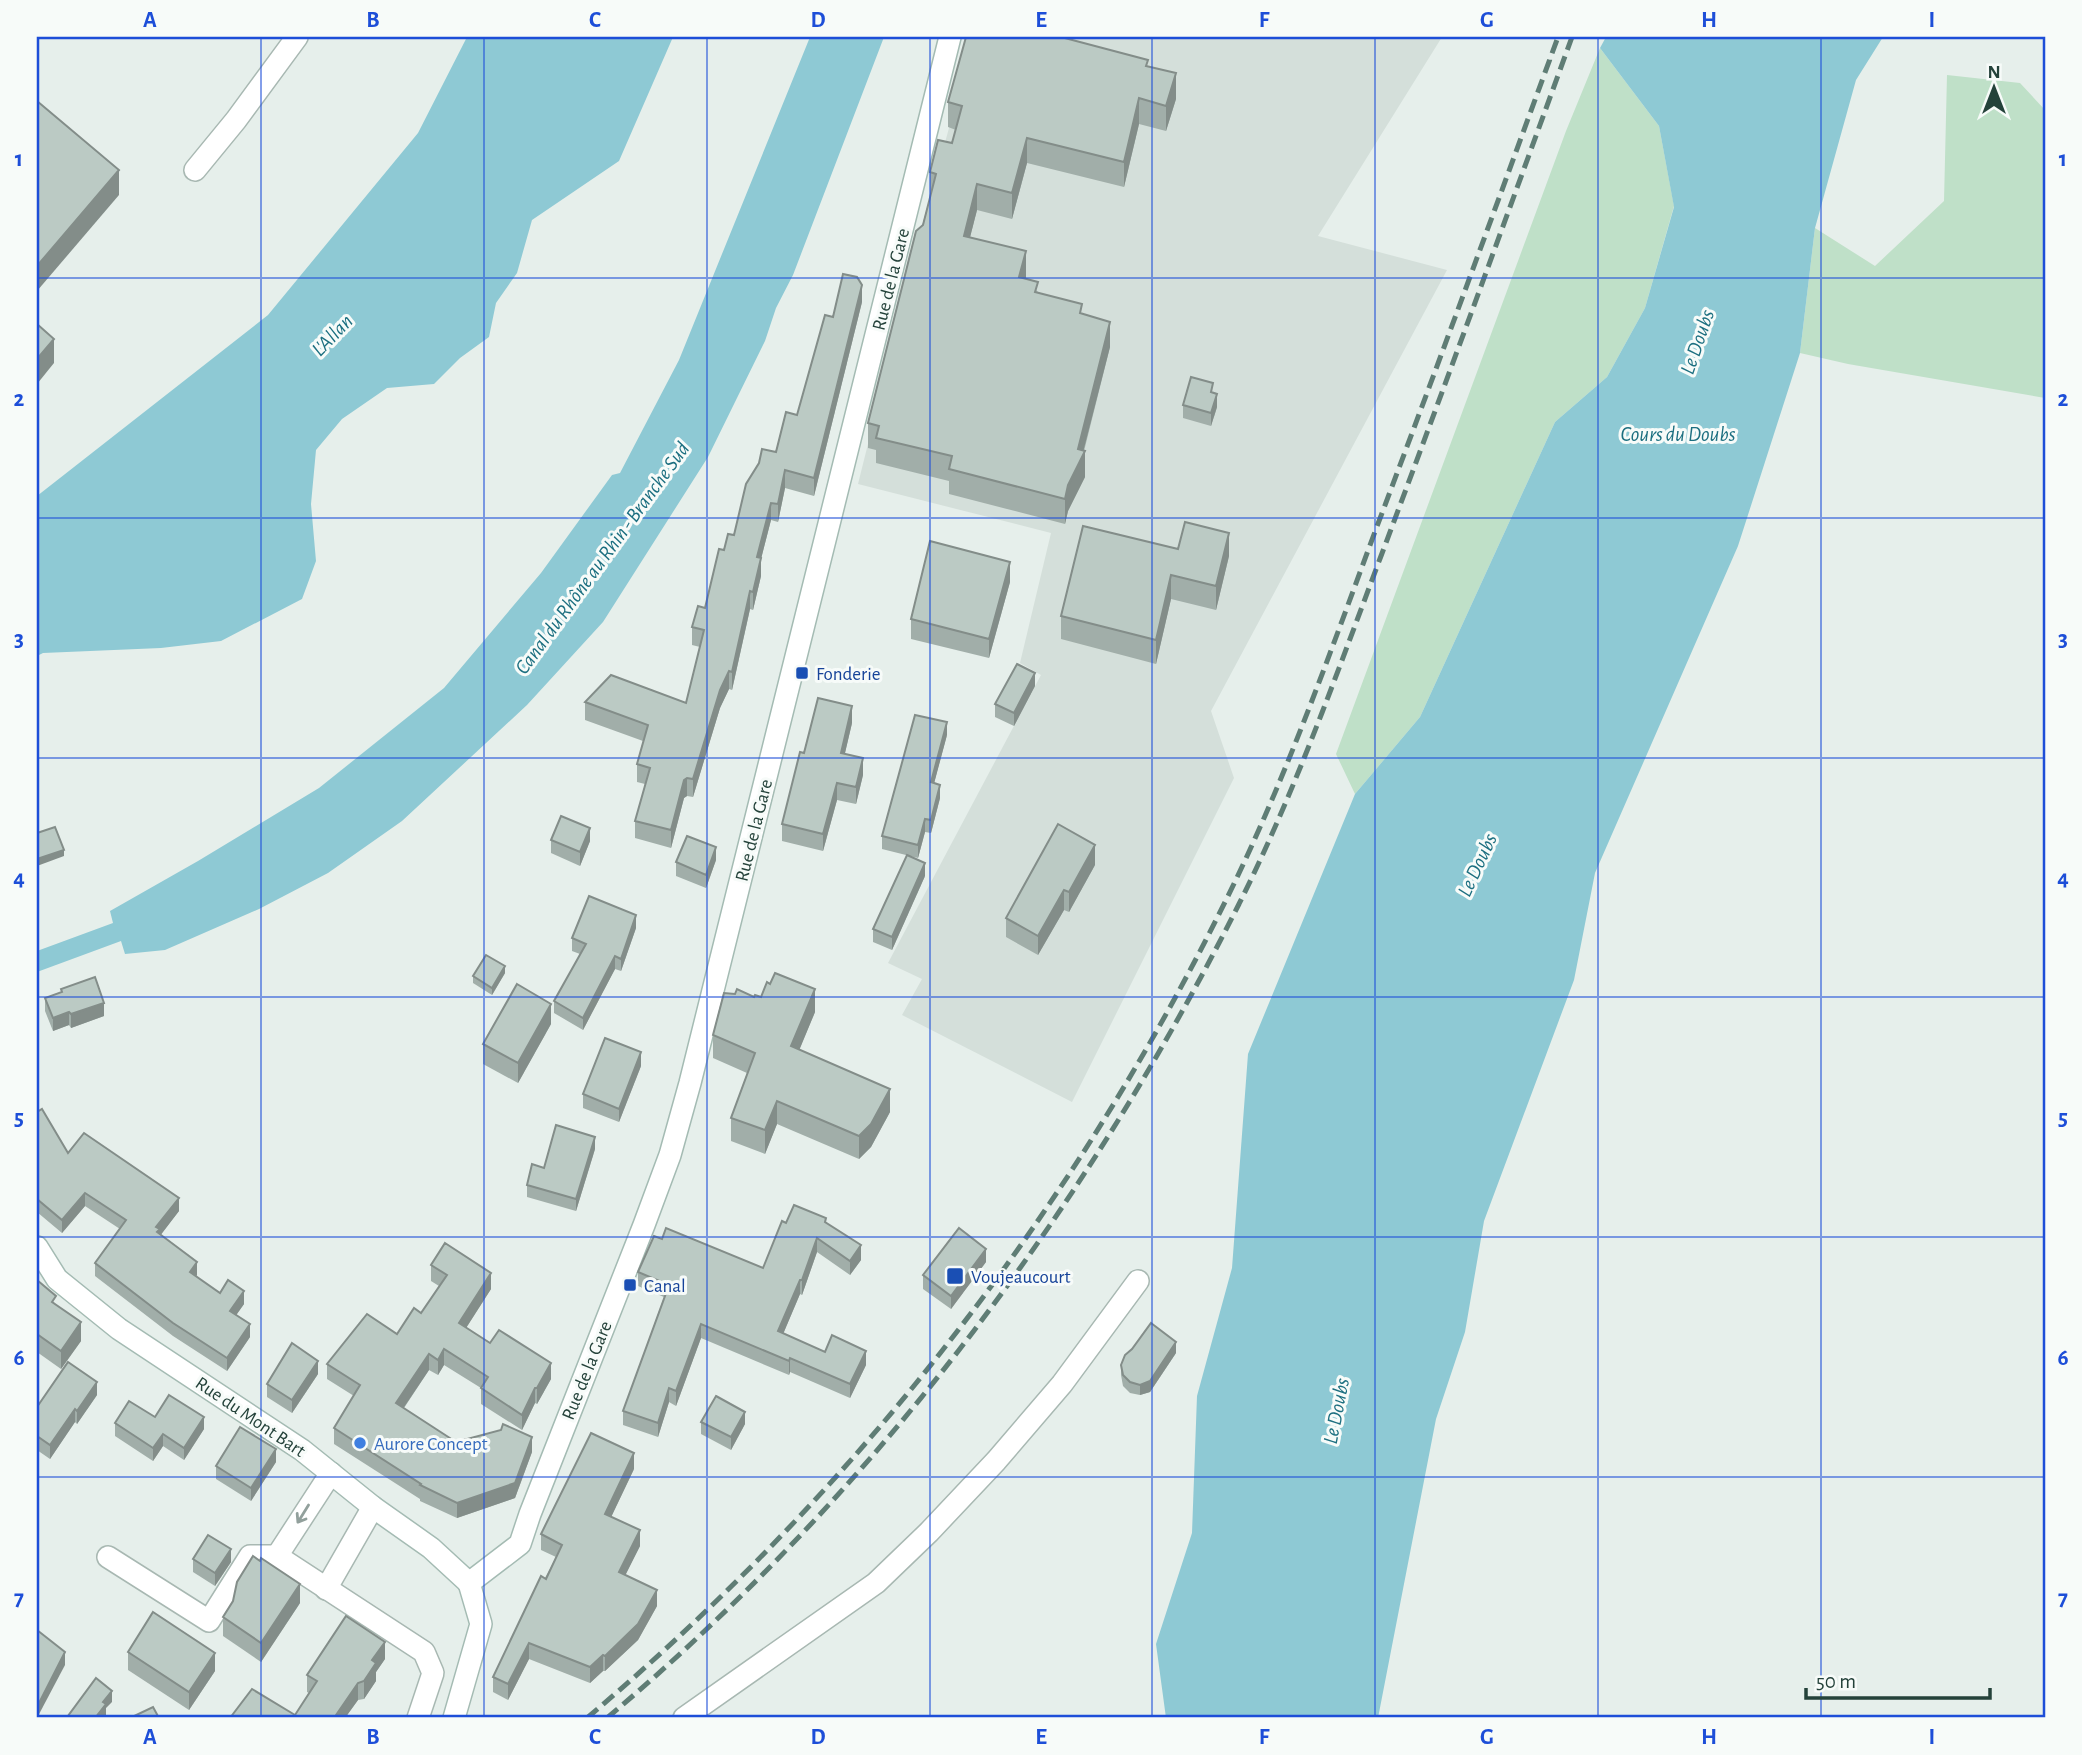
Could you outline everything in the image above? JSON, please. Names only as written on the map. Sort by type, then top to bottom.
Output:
[{"type":"main road","points":[[195,170],[281,62],[297,37]]},
{"type":"main road","name":"Rue de la Gare","points":[[469,1583],[520,1544],[670,1155],[701,1042],[950,37]]},
{"type":"main road","name":"Rue du Mont Bart","points":[[37,1247],[58,1279],[119,1329],[302,1450],[373,1507],[431,1548],[469,1583]]},
{"type":"main road","points":[[684,1718],[876,1583],[903,1558],[996,1461],[1062,1384],[1139,1281]]},
{"type":"main road","points":[[277,1556],[331,1473]]},
{"type":"main road","points":[[326,1589],[373,1507]]},
{"type":"main road","points":[[107,1557],[209,1621],[250,1556],[277,1556],[424,1652],[433,1673],[418,1718]]},
{"type":"main road","points":[[454,1718],[481,1625],[469,1583]]},
{"type":"shaded area","points":[[974,37],[1442,37],[1318,236],[1447,270],[1211,711],[1234,778],[1072,1102],[902,1015],[922,979],[888,963],[1041,675],[1020,663],[1051,533],[858,484],[924,219]]},
{"type":"green space","points":[[1600,48],[1659,126],[1674,206],[1645,308],[1607,377],[1555,422],[1420,717],[1355,794],[1336,754],[1566,131]]},
{"type":"green space","points":[[1947,75],[2020,83],[2045,110],[2045,398],[1848,364],[1800,353],[1815,228],[1875,266],[1944,201]]},
{"type":"water","name":"L'Allan","points":[[467,37],[673,37],[619,161],[532,220],[517,273],[496,303],[489,337],[460,358],[434,384],[387,388],[342,419],[316,450],[311,504],[316,561],[302,599],[221,641],[161,648],[43,653],[37,656],[37,496],[268,315],[418,133]]},
{"type":"water","name":"Canal du Rhône au Rhin - Branche Sud","points":[[810,37],[884,37],[765,341],[708,457],[603,622],[527,705],[402,821],[328,873],[259,909],[165,950],[125,954],[121,941],[37,972],[37,951],[113,923],[110,911],[319,788],[444,688],[541,573],[612,475],[620,473],[679,360]]},
{"type":"water","points":[[1606,37],[1883,37],[1856,80],[1815,228],[1800,353],[1738,546],[1595,873],[1574,980],[1484,1221],[1465,1332],[1436,1419],[1378,1718],[1166,1718],[1156,1644],[1192,1533],[1197,1396],[1232,1268],[1248,1054],[1355,794],[1420,717],[1555,422],[1607,377],[1645,308],[1674,207],[1659,126],[1600,48]]},
{"type":"building","points":[[966,37],[1061,37],[1148,60],[1146,66],[1176,73],[1166,106],[1139,98],[1124,162],[1027,138],[1012,193],[977,184],[964,236],[1026,251],[1019,277],[1038,282],[1035,292],[1082,304],[1080,313],[1110,322],[1078,449],[1085,451],[1068,485],[1065,499],[949,469],[952,456],[876,438],[879,426],[868,423],[916,231],[923,225],[936,174],[930,172],[938,140],[952,143],[962,106],[948,102]]},
{"type":"building","points":[[37,101],[119,170],[37,266]]},
{"type":"building","points":[[843,274],[857,277],[862,285],[814,478],[785,470],[778,504],[771,503],[757,557],[761,558],[753,592],[750,591],[732,672],[729,671],[720,690],[693,779],[684,780],[671,830],[635,821],[650,768],[637,764],[648,725],[585,702],[611,675],[686,703],[704,630],[692,627],[698,606],[705,608],[719,549],[724,550],[728,534],[734,535],[746,484],[759,463],[762,449],[776,452],[786,412],[797,415],[825,315],[833,317]]},
{"type":"building","points":[[37,324],[54,339],[37,359]]},
{"type":"building","points":[[1191,377],[1213,383],[1211,392],[1217,394],[1211,413],[1183,405]]},
{"type":"building","points":[[1185,522],[1229,533],[1216,586],[1171,575],[1156,640],[1061,616],[1083,526],[1178,549]]},
{"type":"building","points":[[930,541],[1010,562],[989,639],[911,619]]},
{"type":"building","points":[[1017,664],[1035,673],[1014,713],[995,704]]},
{"type":"building","points":[[818,698],[852,706],[841,753],[863,758],[856,787],[837,783],[823,834],[782,824],[800,752],[804,753]]},
{"type":"building","points":[[915,715],[947,722],[931,782],[940,785],[931,820],[925,819],[918,845],[882,836]]},
{"type":"building","points":[[561,816],[590,828],[580,852],[551,840]]},
{"type":"building","points":[[1058,824],[1095,845],[1069,892],[1064,890],[1038,936],[1006,918]]},
{"type":"building","points":[[55,827],[64,850],[37,859],[37,833]]},
{"type":"building","points":[[687,836],[716,847],[706,875],[676,862]]},
{"type":"building","points":[[907,855],[925,863],[892,937],[873,929]]},
{"type":"building","points":[[589,896],[636,915],[621,959],[615,956],[583,1018],[554,1001],[586,944],[572,938]]},
{"type":"building","points":[[486,955],[505,966],[492,988],[473,976]]},
{"type":"building","points":[[775,973],[815,989],[791,1046],[890,1089],[871,1124],[859,1136],[777,1101],[765,1130],[731,1118],[755,1053],[713,1035],[724,993],[735,994],[737,989],[754,997],[761,997],[767,982],[770,984]]},
{"type":"building","points":[[95,977],[104,1003],[53,1018],[45,998],[62,992],[61,989]]},
{"type":"building","points":[[517,984],[551,1004],[518,1063],[483,1044]]},
{"type":"building","points":[[605,1038],[641,1052],[619,1109],[583,1094]]},
{"type":"building","points":[[42,1109],[68,1153],[84,1133],[179,1198],[156,1227],[160,1229],[157,1232],[197,1262],[190,1272],[220,1293],[228,1280],[244,1291],[230,1311],[250,1324],[227,1358],[173,1323],[95,1263],[126,1220],[85,1193],[62,1220],[37,1199],[37,1112]]},
{"type":"building","points":[[556,1125],[595,1137],[576,1199],[527,1185],[532,1164],[544,1168]]},
{"type":"building","points":[[794,1205],[826,1218],[825,1222],[861,1245],[850,1261],[817,1238],[802,1280],[778,1331],[825,1352],[832,1335],[866,1351],[850,1384],[701,1324],[676,1391],[669,1388],[658,1423],[623,1411],[669,1285],[638,1272],[654,1236],[662,1239],[666,1228],[763,1268],[782,1221],[786,1223]]},
{"type":"building","name":"Voujeaucourt","points":[[959,1228],[986,1249],[951,1296],[923,1275]]},
{"type":"building","points":[[445,1243],[491,1273],[459,1323],[490,1343],[499,1330],[551,1363],[522,1415],[481,1388],[488,1377],[444,1349],[438,1360],[429,1354],[396,1403],[456,1442],[501,1430],[503,1424],[532,1437],[515,1483],[457,1503],[420,1485],[334,1428],[360,1385],[327,1364],[367,1314],[397,1334],[414,1308],[421,1313],[447,1275],[431,1265]]},
{"type":"building","points":[[37,1280],[56,1296],[52,1302],[81,1322],[61,1351],[37,1334]]},
{"type":"building","points":[[1151,1323],[1176,1342],[1150,1381],[1140,1385],[1130,1382],[1123,1375],[1121,1365],[1125,1355]]},
{"type":"building","points":[[292,1343],[318,1361],[292,1400],[267,1384]]},
{"type":"building","points":[[68,1362],[97,1382],[50,1445],[37,1436],[37,1407]]},
{"type":"building","points":[[169,1395],[204,1417],[184,1448],[163,1434],[153,1448],[115,1423],[129,1401],[155,1417]]},
{"type":"building","points":[[716,1396],[745,1412],[731,1437],[701,1422]]},
{"type":"building","points":[[240,1427],[276,1449],[251,1488],[216,1466]]},
{"type":"building","points":[[591,1433],[634,1453],[605,1514],[640,1530],[619,1572],[657,1590],[638,1624],[590,1667],[529,1643],[508,1684],[493,1677],[541,1576],[546,1579],[562,1545],[541,1534]]},
{"type":"building","points":[[208,1535],[231,1549],[215,1573],[193,1559]]},
{"type":"building","points":[[253,1556],[260,1561],[261,1558],[300,1584],[261,1643],[223,1617],[233,1601],[237,1582]]},
{"type":"building","points":[[153,1612],[215,1653],[189,1692],[128,1652]]},
{"type":"building","points":[[346,1616],[385,1642],[372,1660],[376,1663],[364,1681],[358,1683],[334,1718],[230,1718],[252,1689],[295,1715],[317,1681],[307,1675]]},
{"type":"building","points":[[37,1630],[65,1652],[37,1707]]},
{"type":"building","points":[[96,1678],[112,1691],[103,1702],[106,1704],[95,1718],[70,1718],[68,1716]]},
{"type":"building","points":[[153,1707],[159,1718],[130,1718]]},
{"type":"railway","points":[[587,1718],[685,1631],[779,1538],[867,1442],[950,1341],[1028,1236],[1100,1126],[1167,1013],[1228,896],[1288,761],[1558,37]]},
{"type":"railway","points":[[607,1718],[704,1631],[796,1540],[883,1444],[964,1343],[1041,1239],[1112,1130],[1178,1019],[1259,862],[1314,732],[1572,37]]},
{"type":"place","name":"Fonderie","points":[[802,673]]},
{"type":"place","name":"Voujeaucourt","points":[[955,1276]]},
{"type":"place","name":"Canal","points":[[630,1285]]},
{"type":"place","name":"Aurore Concept","points":[[360,1443]]},
{"type":"water label","name":"Le Doubs","points":[[1697,342]]},
{"type":"water label","name":"Cours du Doubs","points":[[1678,434]]},
{"type":"water label","name":"Le Doubs","points":[[1477,865]]},
{"type":"water label","name":"Le Doubs","points":[[1336,1411]]}]
